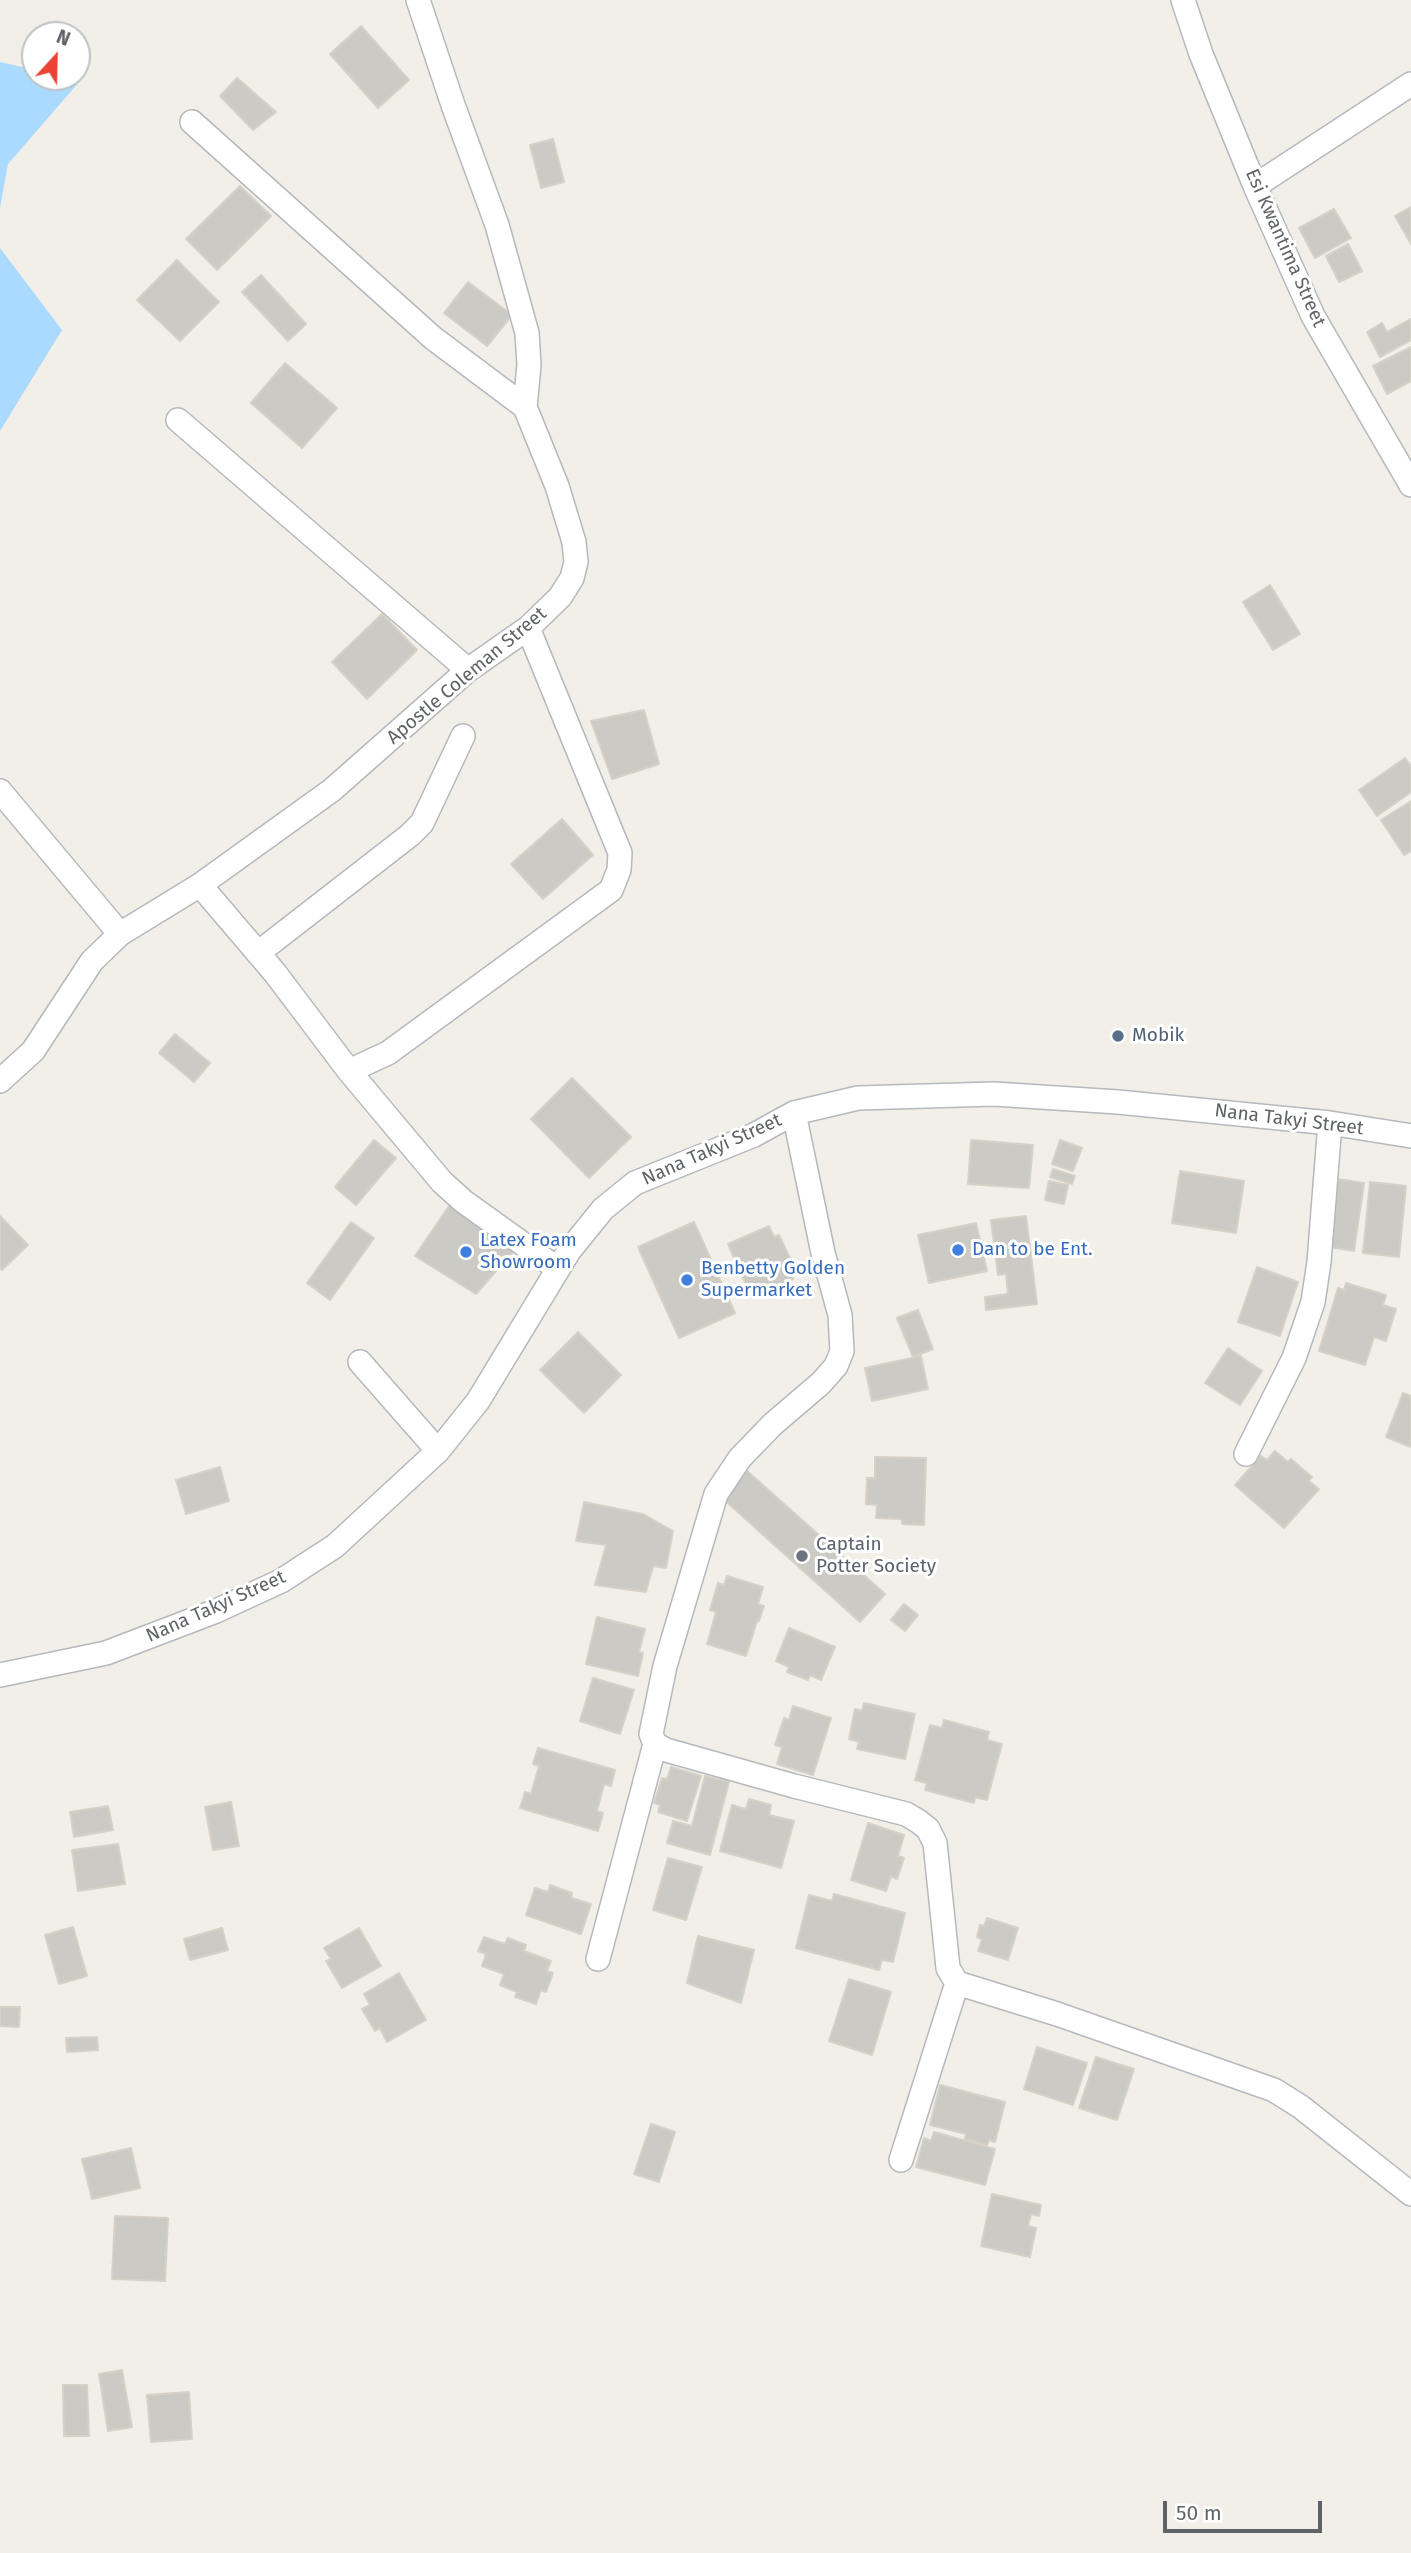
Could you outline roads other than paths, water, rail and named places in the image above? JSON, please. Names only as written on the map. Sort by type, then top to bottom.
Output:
[{"type":"street","name":"Apostle Coleman Street","points":[[0,1081],[33,1051],[92,961],[120,934],[200,885],[332,790],[468,670],[528,628],[560,597],[572,578],[576,562],[575,542],[557,486],[525,407],[529,365],[527,333],[497,225],[418,0]]},
{"type":"street","name":"Esi Kwantima Street","points":[[1183,0],[1201,54],[1255,186],[1313,316],[1411,485]]},
{"type":"street","points":[[1255,186],[1411,84]]},
{"type":"street","points":[[192,122],[433,338],[525,407]]},
{"type":"street","points":[[178,420],[468,670]]},
{"type":"street","points":[[349,1071],[387,1053],[611,890],[619,870],[620,853],[528,628]]},
{"type":"street","points":[[258,953],[422,823],[463,736]]},
{"type":"street","points":[[0,791],[120,934]]},
{"type":"street","points":[[200,885],[442,1182],[463,1201],[558,1269]]},
{"type":"street","name":"Nana Takyi Street","points":[[0,1675],[106,1653],[216,1611],[281,1581],[335,1546],[439,1451],[478,1401],[558,1269],[603,1209],[635,1184],[754,1135],[794,1113],[858,1098],[994,1094],[1118,1102],[1330,1123],[1411,1136]]},
{"type":"street","points":[[794,1113],[823,1253],[840,1315],[842,1351],[836,1366],[821,1383],[773,1424],[740,1458],[716,1494],[665,1666],[651,1734],[656,1744],[666,1750],[794,1786],[906,1814],[918,1821],[928,1829],[935,1843],[948,1968],[957,1983],[1057,2014],[1274,2090],[1301,2107],[1411,2194]]},
{"type":"street","points":[[1245,1454],[1294,1357],[1313,1302],[1319,1262],[1330,1123]]},
{"type":"street","points":[[360,1362],[439,1451]]},
{"type":"street","points":[[598,1959],[656,1744]]},
{"type":"street","points":[[901,2160],[957,1983]]},
{"type":"water","points":[[0,62],[21,67],[21,91],[71,91],[8,164],[0,208]]},
{"type":"water","points":[[0,248],[62,330],[0,431]]},
{"type":"place","name":"Mobik","points":[[1118,1036]]},
{"type":"place","name":"Dan to be Ent.","points":[[958,1250]]},
{"type":"place","name":"Latex Foam Showroom","points":[[466,1252]]},
{"type":"place","name":"Benbetty Golden Supermarket","points":[[687,1280]]},
{"type":"place","name":"Captain Potter Society","points":[[802,1556]]}]
